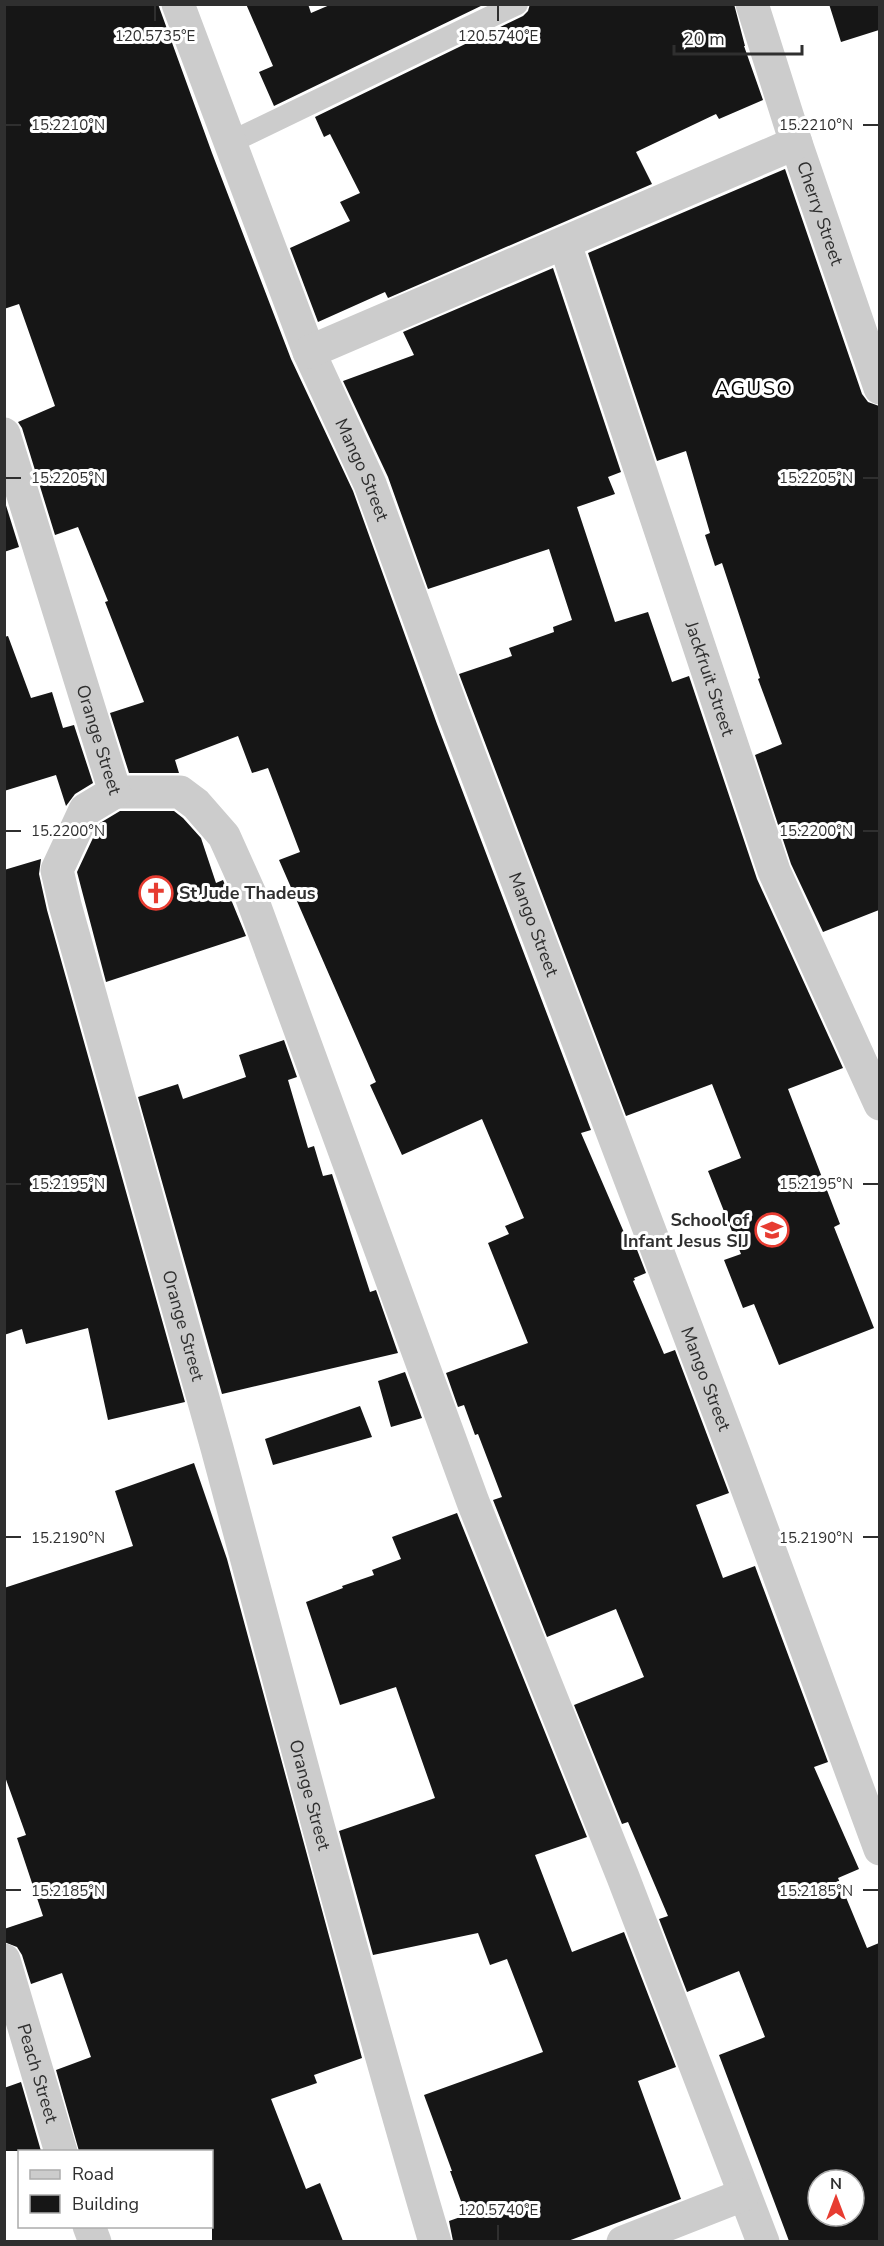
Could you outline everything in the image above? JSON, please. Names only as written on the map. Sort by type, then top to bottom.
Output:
[{"type":"street","name":"Mango Street","points":[[178,4],[309,352],[370,484],[455,717],[734,1452],[879,1849]]},
{"type":"street","name":"Cherry Street","points":[[752,4],[795,143],[879,388]]},
{"type":"street","points":[[309,352],[565,244],[795,143]]},
{"type":"street","name":"Jackfruit Street","points":[[565,244],[774,871],[879,1104]]},
{"type":"street","name":"Orange Street","points":[[4,434],[115,792],[85,810],[57,870],[70,925],[217,1448],[301,1766],[435,2241]]},
{"type":"street","points":[[115,792],[180,792],[196,804],[224,836],[247,886],[473,1502],[623,1877],[762,2241]]},
{"type":"street","name":"Peach Street","points":[[4,1960],[61,2150]]},
{"type":"street","points":[[623,2241],[743,2195]]},
{"type":"lane","points":[[229,143],[518,4]]},
{"type":"building","points":[[4,4],[158,4],[291,359],[353,491],[437,724],[591,1130],[581,1133],[629,1244],[634,1242],[646,1273],[634,1278],[633,1281],[664,1354],[675,1350],[729,1493],[696,1505],[723,1578],[755,1566],[828,1762],[814,1767],[859,1869],[838,1878],[867,1948],[879,1943],[879,2241],[789,2241],[719,2055],[765,2037],[739,1971],[687,1992],[659,1919],[668,1916],[628,1822],[622,1824],[574,1705],[644,1677],[616,1609],[547,1637],[493,1500],[502,1497],[478,1434],[475,1435],[464,1405],[458,1407],[446,1373],[528,1343],[488,1243],[509,1234],[505,1226],[524,1218],[482,1119],[402,1155],[370,1085],[376,1082],[279,860],[300,852],[268,768],[252,773],[238,736],[175,760],[179,773],[129,773],[110,713],[144,702],[105,602],[108,601],[78,527],[55,535],[22,428],[18,422],[55,406],[19,304],[4,309]]},
{"type":"building","points":[[246,4],[308,4],[311,13],[332,4],[485,4],[274,106],[259,72],[273,66]]},
{"type":"building","points":[[530,4],[734,4],[744,46],[763,100],[719,119],[716,114],[636,152],[652,184],[388,298],[385,292],[318,322],[290,248],[350,221],[340,202],[360,193],[330,134],[324,137],[315,117],[523,16]]},
{"type":"building","points":[[829,4],[879,4],[879,30],[841,42]]},
{"type":"building","points":[[785,169],[862,394],[868,402],[879,406],[879,910],[823,932],[791,864],[755,755],[782,744],[758,679],[760,678],[722,563],[715,566],[705,535],[710,533],[686,451],[657,461],[588,253]]},
{"type":"building","points":[[553,268],[621,472],[608,477],[615,494],[577,507],[615,622],[648,612],[672,682],[689,676],[757,879],[843,1068],[788,1089],[840,1224],[834,1227],[874,1328],[779,1365],[754,1304],[743,1308],[724,1260],[741,1254],[708,1171],[741,1158],[712,1084],[626,1116],[459,674],[512,656],[509,648],[554,632],[553,627],[572,620],[549,549],[428,589],[388,477],[343,381],[414,355],[403,332]]},
{"type":"building","points":[[4,499],[19,547],[4,552]]},
{"type":"building","points":[[8,636],[31,698],[52,692],[63,728],[74,725],[93,783],[75,794],[66,806],[56,775],[4,791],[4,637]]},
{"type":"building","name":"St Jude Thadeus","points":[[120,811],[174,811],[183,818],[201,838],[216,883],[223,880],[246,936],[106,982],[77,872],[100,823]]},
{"type":"building","points":[[41,859],[39,874],[47,910],[185,1402],[108,1420],[88,1328],[26,1344],[22,1329],[4,1335],[4,870]]},
{"type":"building","points":[[284,1040],[297,1077],[288,1080],[308,1148],[314,1146],[323,1176],[332,1174],[370,1292],[376,1290],[398,1353],[222,1394],[138,1097],[178,1084],[183,1099],[246,1077],[239,1055]]},
{"type":"building","points":[[405,1372],[422,1418],[391,1427],[378,1381]]},
{"type":"building","points":[[360,1406],[372,1437],[273,1465],[265,1439]]},
{"type":"building","points":[[194,1463],[227,1559],[362,2058],[314,2075],[317,2083],[271,2099],[306,2189],[320,2183],[343,2241],[212,2241],[213,2150],[79,2150],[56,2070],[91,2057],[62,1973],[31,1984],[22,1955],[17,1947],[4,1942],[4,1929],[43,1916],[17,1838],[26,1835],[4,1774],[4,1588],[133,1546],[115,1491]]},
{"type":"building","points":[[457,1513],[587,1837],[535,1855],[572,1952],[624,1932],[676,2067],[638,2081],[681,2199],[568,2241],[453,2241],[449,2221],[466,2215],[424,2095],[543,2052],[507,1959],[490,1965],[478,1933],[373,1955],[339,1831],[435,1798],[396,1687],[340,1705],[306,1602],[374,1575],[372,1570],[401,1559],[392,1537]]},
{"type":"building","points":[[21,2082],[41,2150],[4,2151],[4,2088]]},
{"type":"place","name":"St Jude Thadeus","points":[[156,893]]},
{"type":"place","name":"School of Infant Jesus SIJ","points":[[772,1230]]},
{"type":"district","name":"AGUSO","points":[[754,388]]}]
